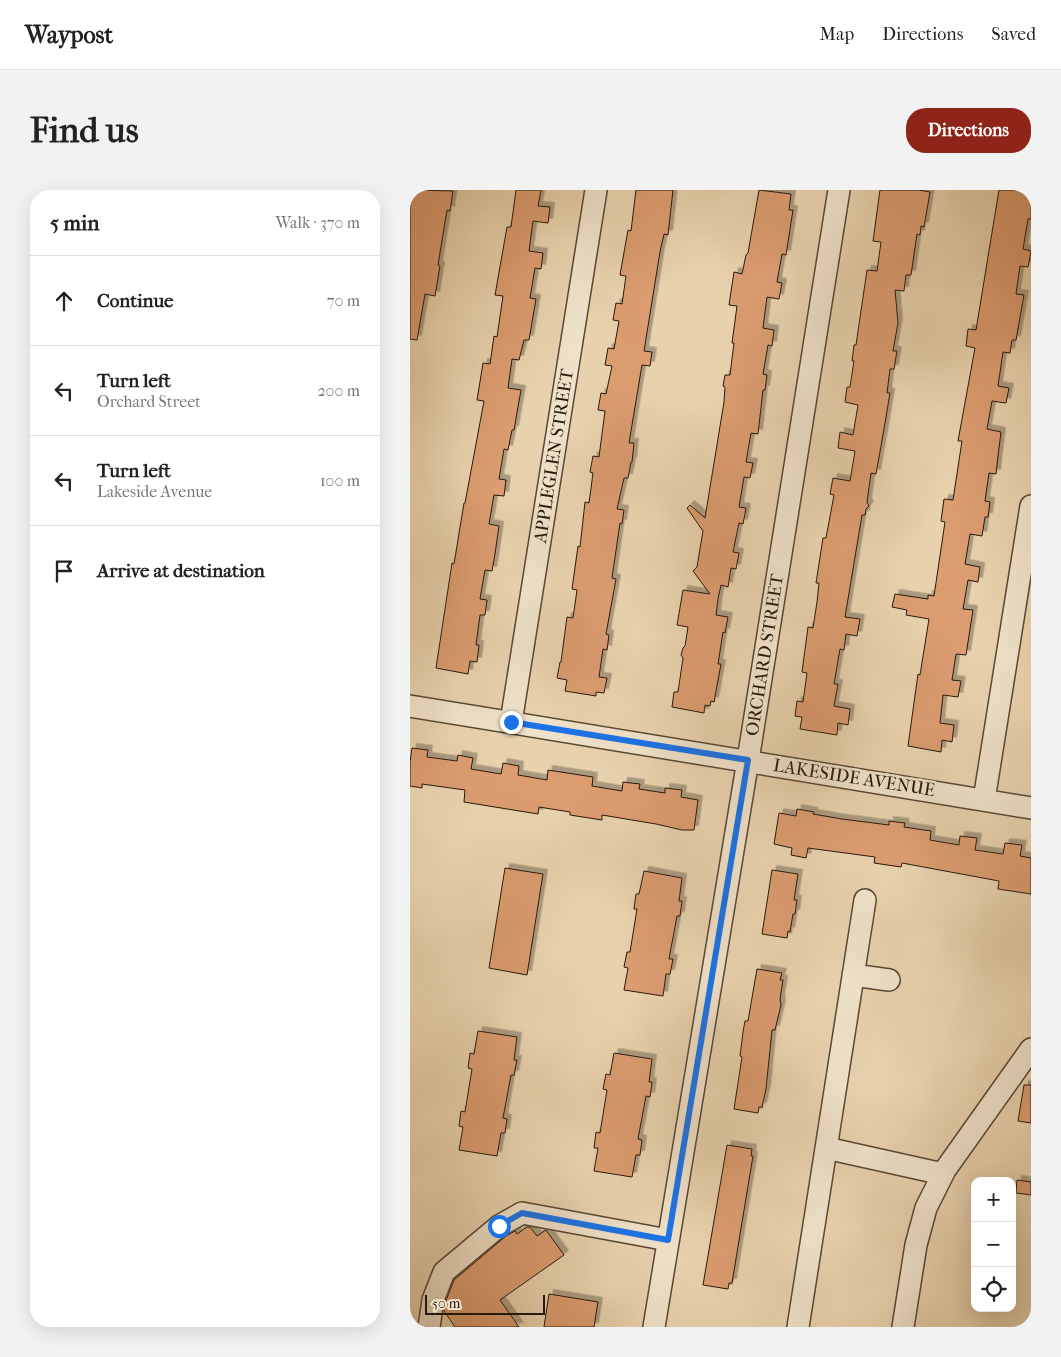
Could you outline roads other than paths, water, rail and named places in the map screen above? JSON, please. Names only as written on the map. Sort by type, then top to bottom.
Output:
[{"type":"street","name":"APPLEGLEN STREET","points":[[511,722],[596,190]]},
{"type":"street","name":"ORCHARD STREET","points":[[654,1327],[748,760],[839,190]]},
{"type":"street","points":[[984,800],[1031,506]]},
{"type":"street","name":"LAKESIDE AVENUE","points":[[410,706],[1031,808]]},
{"type":"street","points":[[798,1327],[866,900]]},
{"type":"street","points":[[853,975],[889,980]]},
{"type":"street","points":[[903,1327],[916,1245],[926,1208],[943,1174],[1031,1049]]},
{"type":"street","points":[[826,1148],[943,1174]]},
{"type":"street","points":[[429,1327],[433,1300],[444,1272],[499,1226],[522,1213],[668,1240]]}]
